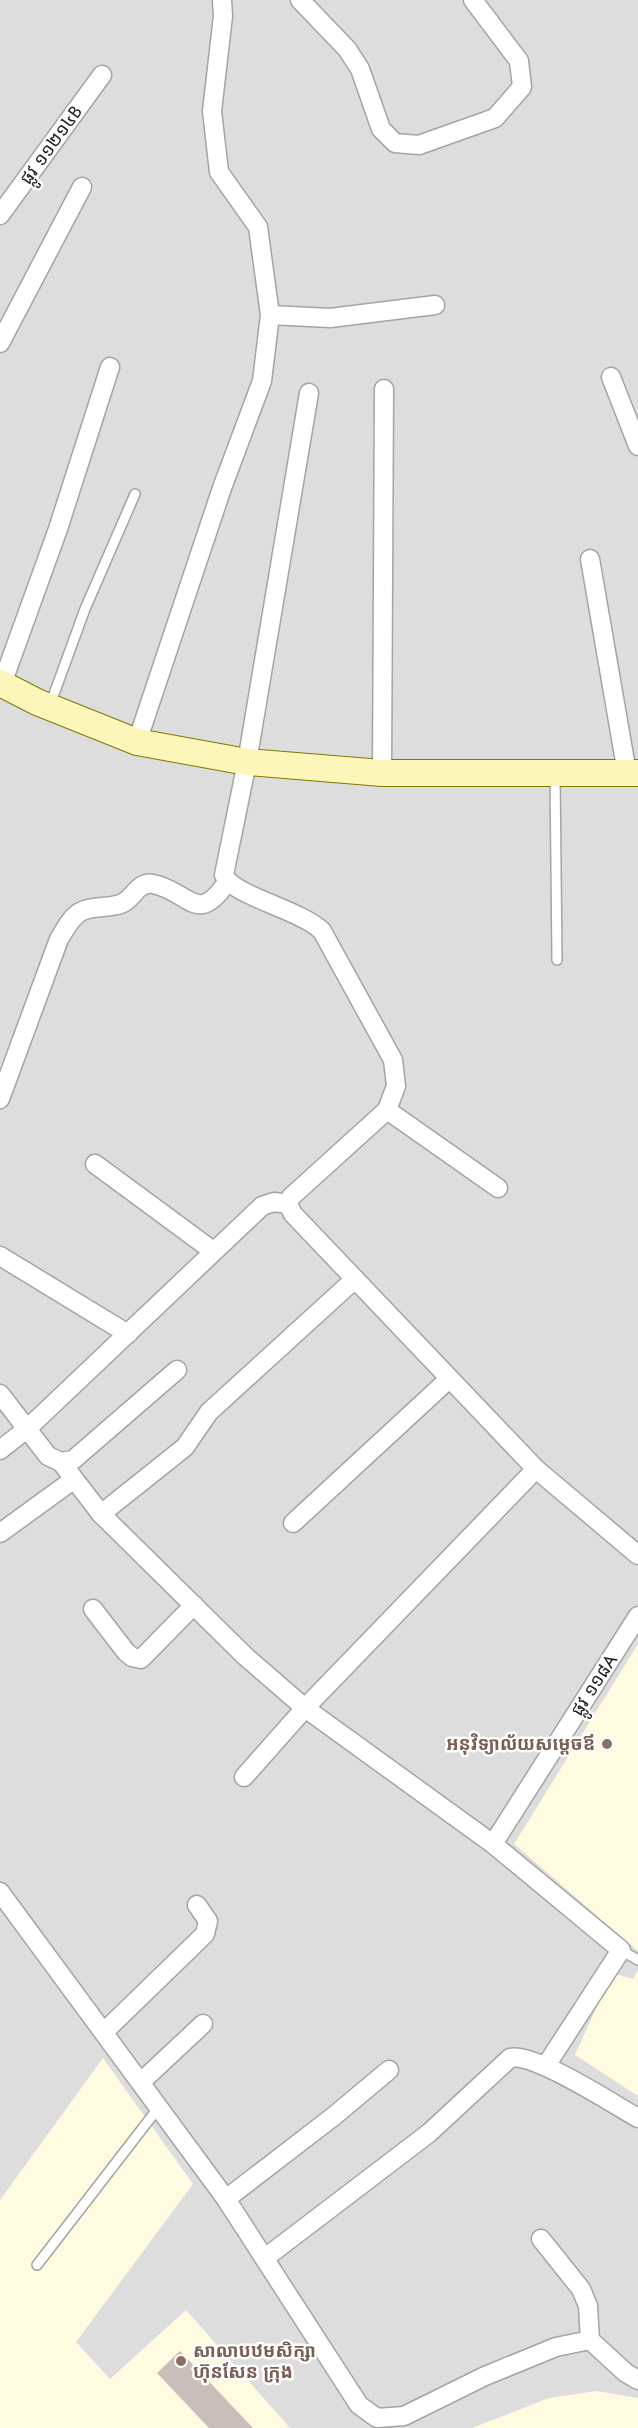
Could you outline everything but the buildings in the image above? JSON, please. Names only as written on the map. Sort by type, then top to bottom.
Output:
[{"type":"main road","points":[[1,684],[49,707],[137,742],[247,762],[382,773],[555,771],[633,773]]},
{"type":"street","points":[[137,742],[222,488],[262,381],[270,315],[258,227],[219,172],[212,111],[223,16],[222,0]]},
{"type":"street","points":[[300,0],[347,49],[360,69],[381,129],[395,143],[419,145],[495,118],[522,87],[519,61],[473,0]]},
{"type":"street","name":"ផ្លូវ ១១២១៤B","points":[[0,215],[102,75]]},
{"type":"street","points":[[0,343],[82,187]]},
{"type":"street","points":[[270,315],[330,318],[435,305]]},
{"type":"street","points":[[1,684],[58,529],[110,367]]},
{"type":"street","points":[[611,377],[638,446]]},
{"type":"street","points":[[382,773],[384,389]]},
{"type":"street","points":[[309,393],[247,762],[224,875],[227,882],[303,916],[322,931],[393,1060],[396,1086],[387,1110],[291,1197],[288,1204],[293,1214],[536,1469],[638,1555]]},
{"type":"street","points":[[590,560],[633,773]]},
{"type":"street","points":[[0,1100],[58,939],[74,917],[82,911],[121,904],[142,885],[153,884],[199,905],[211,902],[227,882]]},
{"type":"street","points":[[387,1110],[498,1188]]},
{"type":"street","points":[[95,1164],[213,1251]]},
{"type":"street","points":[[0,1450],[28,1428],[262,1206],[274,1202],[288,1204]]},
{"type":"street","points":[[0,1256],[128,1334]]},
{"type":"street","points":[[101,1514],[185,1447],[209,1412],[355,1279]]},
{"type":"street","points":[[61,1462],[73,1460],[177,1370]]},
{"type":"street","points":[[293,1522],[449,1379]]},
{"type":"street","points":[[0,1394],[48,1456],[61,1462],[101,1514],[246,1657],[305,1708],[493,1844],[621,1950],[549,2061],[550,2067]]},
{"type":"street","points":[[244,1777],[305,1708],[536,1469]]},
{"type":"street","points":[[0,1533],[73,1480]]},
{"type":"street","points":[[93,1609],[126,1652],[132,1658],[141,1659],[194,1605]]},
{"type":"street","name":"ផ្លូវ ១១៨A","points":[[493,1844],[638,1616]]},
{"type":"street","points":[[0,1892],[226,2199],[359,2405],[377,2418],[404,2416],[485,2376],[556,2347],[590,2340]]},
{"type":"street","points":[[104,2032],[205,1934],[208,1921],[197,1905]]},
{"type":"street","points":[[141,2082],[203,2024]]},
{"type":"street","points":[[265,2258],[429,2133],[510,2058],[523,2058],[550,2067],[638,2118]]},
{"type":"street","points":[[226,2199],[334,2116],[389,2070]]},
{"type":"street","points":[[541,2239],[581,2289],[588,2306],[590,2340],[626,2373],[638,2380]]},
{"type":"lane","points":[[49,707],[85,609],[135,494]]},
{"type":"lane","points":[[555,771],[557,960]]},
{"type":"lane","points":[[621,1950],[638,1960]]},
{"type":"lane","points":[[38,2265],[159,2107]]},
{"type":"shaded area","points":[[0,0],[638,0],[638,2428],[0,2428]]},
{"type":"shaded area","name":"អនុវិទ្យាល័យសម្តេចឪ","points":[[638,1644],[638,1951],[514,1844]]},
{"type":"shaded area","points":[[638,1970],[638,2096],[575,2055],[612,1973],[633,1979]]},
{"type":"shaded area","points":[[103,2058],[193,2184],[76,2342],[110,2379],[186,2310],[290,2428],[0,2428],[0,2200]]},
{"type":"shaded area","points":[[596,2391],[638,2398],[638,2428],[472,2428],[549,2398]]},
{"type":"place","name":"អនុវិទ្យាល័យសម្តេចឪ","points":[[607,1744]]},
{"type":"place","name":"សាលាបឋមសិក្សា ហ៊ុនសែន ក្រុង","points":[[181,2361]]}]
